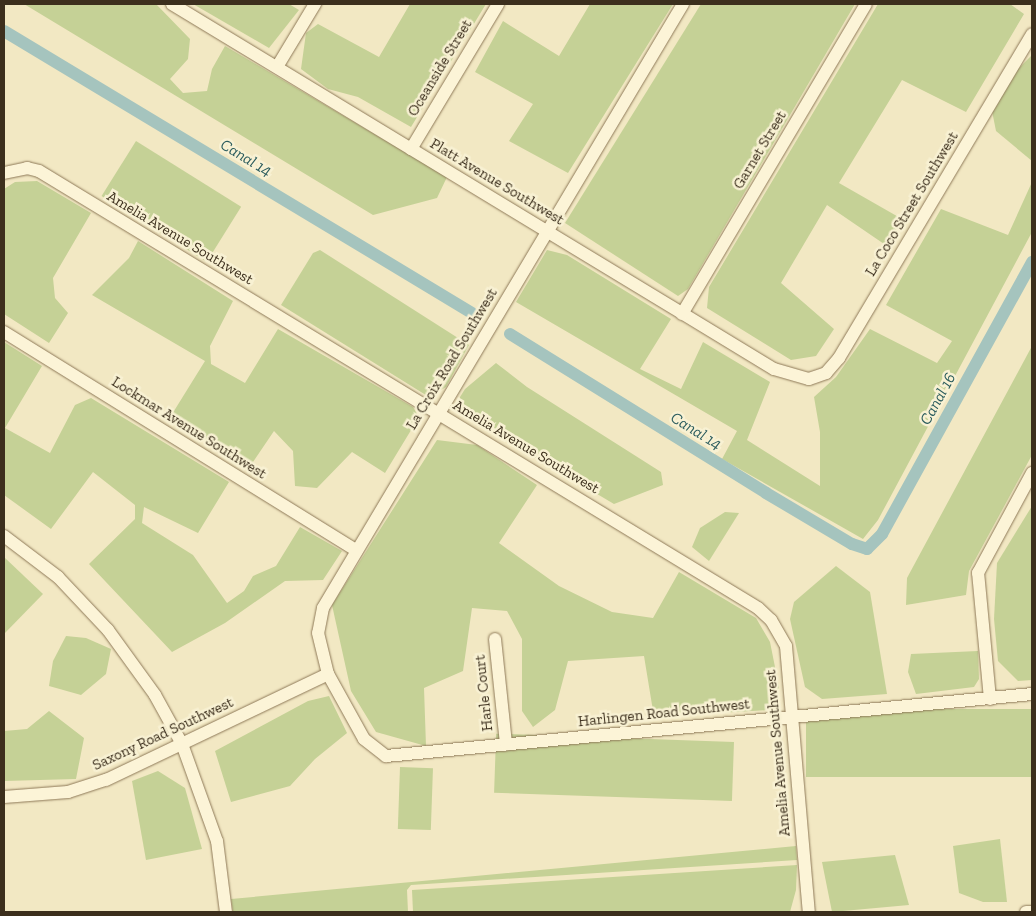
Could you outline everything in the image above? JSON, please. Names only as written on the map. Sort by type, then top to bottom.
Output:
[{"type":"street","name":"Platt Avenue Southwest","points":[[172,4],[774,369],[809,379]]},
{"type":"street","points":[[276,67],[314,4]]},
{"type":"street","name":"Oceanside Street","points":[[411,149],[498,4]]},
{"type":"street","name":"La Croix Road Southwest","points":[[364,739],[328,674],[318,634],[323,608],[683,4]]},
{"type":"street","name":"Garnet Street","points":[[682,314],[866,4]]},
{"type":"street","name":"La Coco Street Southwest","points":[[809,379],[826,372],[839,358],[1032,34]]},
{"type":"street","name":"Amelia Avenue Southwest","points":[[4,173],[27,168],[39,172],[758,608],[771,620],[786,646],[809,912]]},
{"type":"street","name":"Lockmar Avenue Southwest","points":[[4,332],[357,551]]},
{"type":"street","points":[[990,699],[978,573],[1032,473]]},
{"type":"street","points":[[4,536],[58,577],[108,630],[155,695],[182,744],[217,841],[226,912]]},
{"type":"street","name":"Harle Court","points":[[495,639],[506,744]]},
{"type":"street","name":"Saxony Road Southwest","points":[[4,797],[68,792],[106,780],[328,674]]},
{"type":"street","name":"Harlingen Road Southwest","points":[[364,739],[386,756],[1032,694]]},
{"type":"street","points":[[1026,912],[1032,912]]},
{"type":"green space","points":[[24,4],[156,4],[190,39],[188,59],[170,79],[183,93],[207,91],[212,69],[225,46],[447,177],[437,198],[373,215]]},
{"type":"green space","points":[[193,4],[289,4],[299,10],[269,48]]},
{"type":"green space","points":[[410,4],[486,4],[411,127],[358,97],[328,89],[301,69],[306,33],[318,24],[379,57]]},
{"type":"green space","points":[[590,4],[673,4],[568,173],[509,141],[533,104],[475,72],[503,21],[559,56]]},
{"type":"green space","points":[[701,4],[855,4],[688,289],[678,296],[565,223]]},
{"type":"green space","points":[[878,4],[1010,4],[1024,14],[966,112],[902,80],[839,183],[902,219],[887,246],[827,205],[781,283],[834,329],[816,356],[791,360],[707,308],[709,287]]},
{"type":"green space","points":[[1032,55],[1032,161],[996,131],[992,111],[1017,70]]},
{"type":"green space","points":[[136,141],[241,207],[207,262],[102,196]]},
{"type":"green space","points":[[37,181],[91,213],[53,278],[55,298],[68,313],[49,343],[4,314],[4,189],[15,182]]},
{"type":"green space","points":[[1032,182],[1032,232],[878,520],[863,539],[722,459],[737,431],[516,302],[547,250],[567,255],[671,319],[640,369],[681,389],[703,342],[770,382],[747,440],[820,486],[820,432],[814,397],[836,377],[870,329],[937,363],[952,341],[886,305],[941,209],[1008,235]]},
{"type":"green space","points":[[138,241],[233,301],[210,346],[211,364],[245,383],[278,329],[413,407],[419,417],[385,473],[352,452],[317,488],[295,486],[293,451],[274,431],[251,465],[227,457],[169,419],[205,361],[92,295],[129,258]]},
{"type":"green space","points":[[320,250],[469,345],[446,387],[429,397],[281,305],[313,253]]},
{"type":"green space","points":[[4,342],[42,366],[5,428],[50,453],[75,405],[91,398],[229,482],[198,533],[144,507],[142,523],[193,555],[227,603],[244,591],[253,576],[276,566],[300,527],[342,551],[323,580],[285,581],[225,623],[172,652],[89,564],[135,519],[135,505],[93,472],[51,529],[4,495]]},
{"type":"green space","points":[[1032,346],[1032,455],[969,571],[966,595],[906,605],[907,578]]},
{"type":"green space","points":[[496,363],[527,387],[661,472],[663,485],[614,504],[460,413],[460,397],[465,389]]},
{"type":"green space","points":[[437,440],[477,445],[537,485],[499,543],[559,586],[612,612],[653,618],[679,572],[756,618],[770,642],[779,687],[770,710],[654,717],[644,656],[568,661],[555,710],[533,727],[522,711],[522,639],[507,611],[472,608],[463,671],[424,688],[426,746],[376,732],[351,691],[332,605]]},
{"type":"green space","points":[[1032,506],[1032,680],[1018,681],[998,661],[994,619],[997,563]]},
{"type":"green space","points":[[725,512],[739,513],[709,561],[692,547],[700,528]]},
{"type":"green space","points":[[4,557],[43,594],[4,634]]},
{"type":"green space","points":[[836,566],[870,592],[887,694],[822,699],[805,687],[790,619],[794,602]]},
{"type":"green space","points":[[66,636],[86,638],[111,649],[106,674],[81,695],[49,686],[53,661]]},
{"type":"green space","points":[[978,651],[979,679],[974,687],[916,694],[908,672],[911,654]]},
{"type":"green space","points":[[329,696],[347,733],[315,759],[290,786],[231,802],[215,751],[308,701]]},
{"type":"green space","points":[[806,709],[1032,709],[1032,777],[806,777]]},
{"type":"green space","points":[[49,711],[84,738],[76,779],[4,781],[4,731],[27,729]]},
{"type":"green space","points":[[496,734],[734,742],[732,801],[494,793]]},
{"type":"green space","points":[[400,767],[433,768],[431,830],[398,829]]},
{"type":"green space","points":[[158,771],[185,788],[202,849],[146,860],[132,781]]},
{"type":"green space","points":[[1000,839],[1007,902],[983,902],[959,893],[953,846]]},
{"type":"green space","points":[[796,846],[797,860],[411,885],[407,890],[408,912],[233,912],[231,899]]},
{"type":"green space","points":[[895,855],[909,905],[832,912],[822,862]]},
{"type":"green space","points":[[797,865],[796,890],[790,912],[413,912],[412,890]]},
{"type":"waterway","name":"Canal 14","points":[[4,31],[472,313]]},
{"type":"waterway","name":"Canal 14","points":[[510,334],[766,493],[852,544],[867,549],[882,534],[1032,262]]},
{"type":"water label","name":"Canal 16","points":[[938,399]]}]
